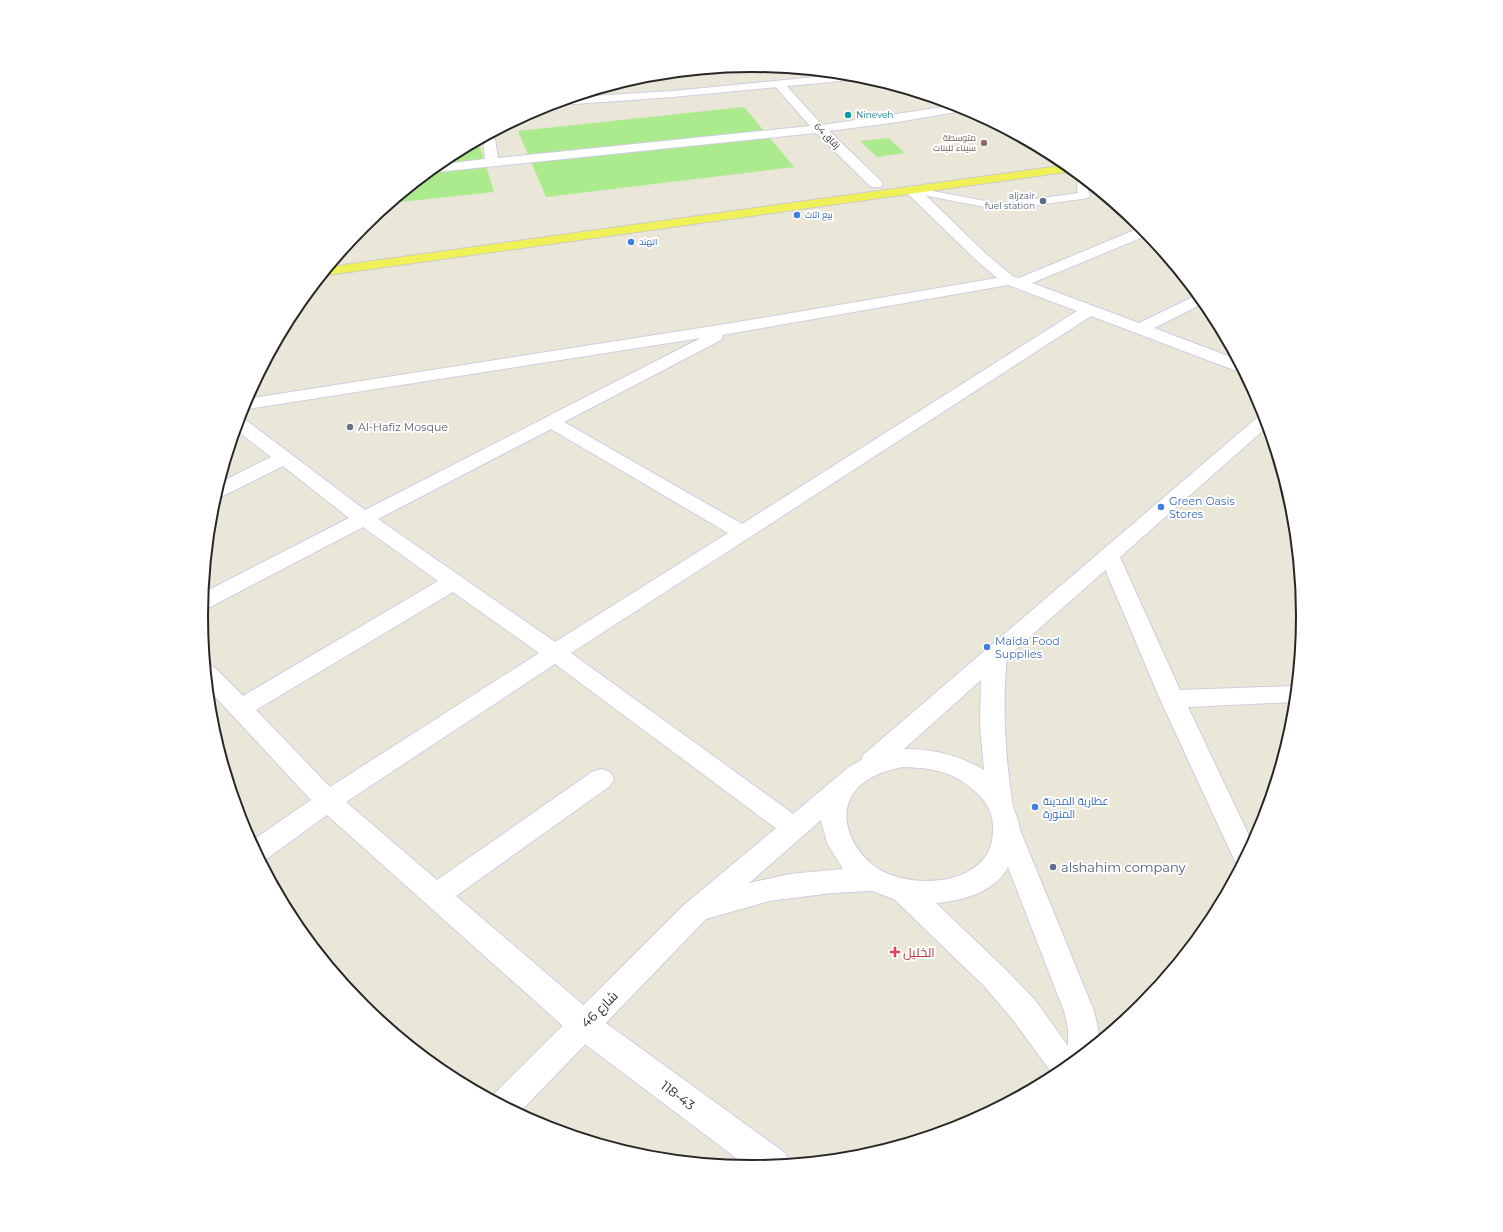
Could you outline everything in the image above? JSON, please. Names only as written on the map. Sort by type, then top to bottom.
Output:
[{"type":"main road","points":[[528,230],[876,184],[1047,160]]},
{"type":"main road","points":[[331,271],[1062,169]]},
{"type":"street","points":[[582,100],[673,94],[836,79]]},
{"type":"street","name":"زقاق 64","points":[[780,85],[820,130],[876,184]]},
{"type":"street","points":[[443,168],[492,162],[820,130],[951,110]]},
{"type":"street","points":[[490,140],[492,162]]},
{"type":"street","points":[[912,190],[980,256],[1014,282],[1088,311],[1233,363]]},
{"type":"street","points":[[251,404],[1014,282],[1138,234]]},
{"type":"street","points":[[1140,329],[1194,301]]},
{"type":"street","points":[[260,849],[328,802],[741,532],[1088,311]]},
{"type":"street","points":[[208,599],[732,328]]},
{"type":"street","points":[[551,422],[741,532]]},
{"type":"street","name":"شارع 46","points":[[508,1102],[694,913],[996,656],[1109,555],[1260,424]]},
{"type":"street","points":[[242,426],[364,519],[555,653],[794,828]]},
{"type":"street","points":[[223,489],[285,458]]},
{"type":"street","points":[[1109,555],[1172,699],[1242,849]]},
{"type":"street","points":[[240,709],[453,582]]},
{"type":"street","points":[[996,656],[992,689],[992,724],[999,802]]},
{"type":"street","name":"118-43","points":[[211,679],[328,802],[584,1025],[766,1160]]},
{"type":"street","points":[[1172,699],[1290,694]]},
{"type":"street","points":[[865,768],[893,758],[924,757],[954,765],[981,780],[999,802],[1006,817],[1008,833],[1079,1011],[1083,1028],[1084,1047]]},
{"type":"street","points":[[436,896],[601,779]]},
{"type":"street","points":[[845,785],[834,808],[836,834],[849,859],[874,880],[904,891],[935,893],[964,888],[987,874],[1002,855],[1008,833]]},
{"type":"street","points":[[694,913],[729,900],[764,890],[801,883],[837,880],[874,880]]},
{"type":"street","points":[[904,891],[995,978],[1024,1010],[1062,1062]]},
{"type":"lane","points":[[912,190],[1031,214],[1085,206],[1084,187],[974,202]]},
{"type":"green space","points":[[744,107],[794,167],[546,197],[518,131]]},
{"type":"green space","points":[[888,138],[905,153],[877,157],[860,141]]},
{"type":"green space","points":[[480,145],[494,192],[399,202],[420,184]]},
{"type":"place","name":"Nineveh","points":[[848,115]]},
{"type":"place","name":"متوسطة سيناء للبنات","points":[[984,143]]},
{"type":"place","name":"aljzair fuel station","points":[[1043,201]]},
{"type":"place","name":"بيع اثاث","points":[[797,215]]},
{"type":"place","name":"الهند","points":[[631,242]]},
{"type":"place","name":"Al-Hafiz Mosque","points":[[350,427]]},
{"type":"place","name":"Green Oasis Stores","points":[[1161,507]]},
{"type":"place","name":"Maida Food Supplies","points":[[987,647]]},
{"type":"place","name":"عطارية المدينة المنورة","points":[[1035,807]]},
{"type":"place","name":"alshahim company","points":[[1053,867]]},
{"type":"place","name":"الخليل","points":[[895,952]]}]
